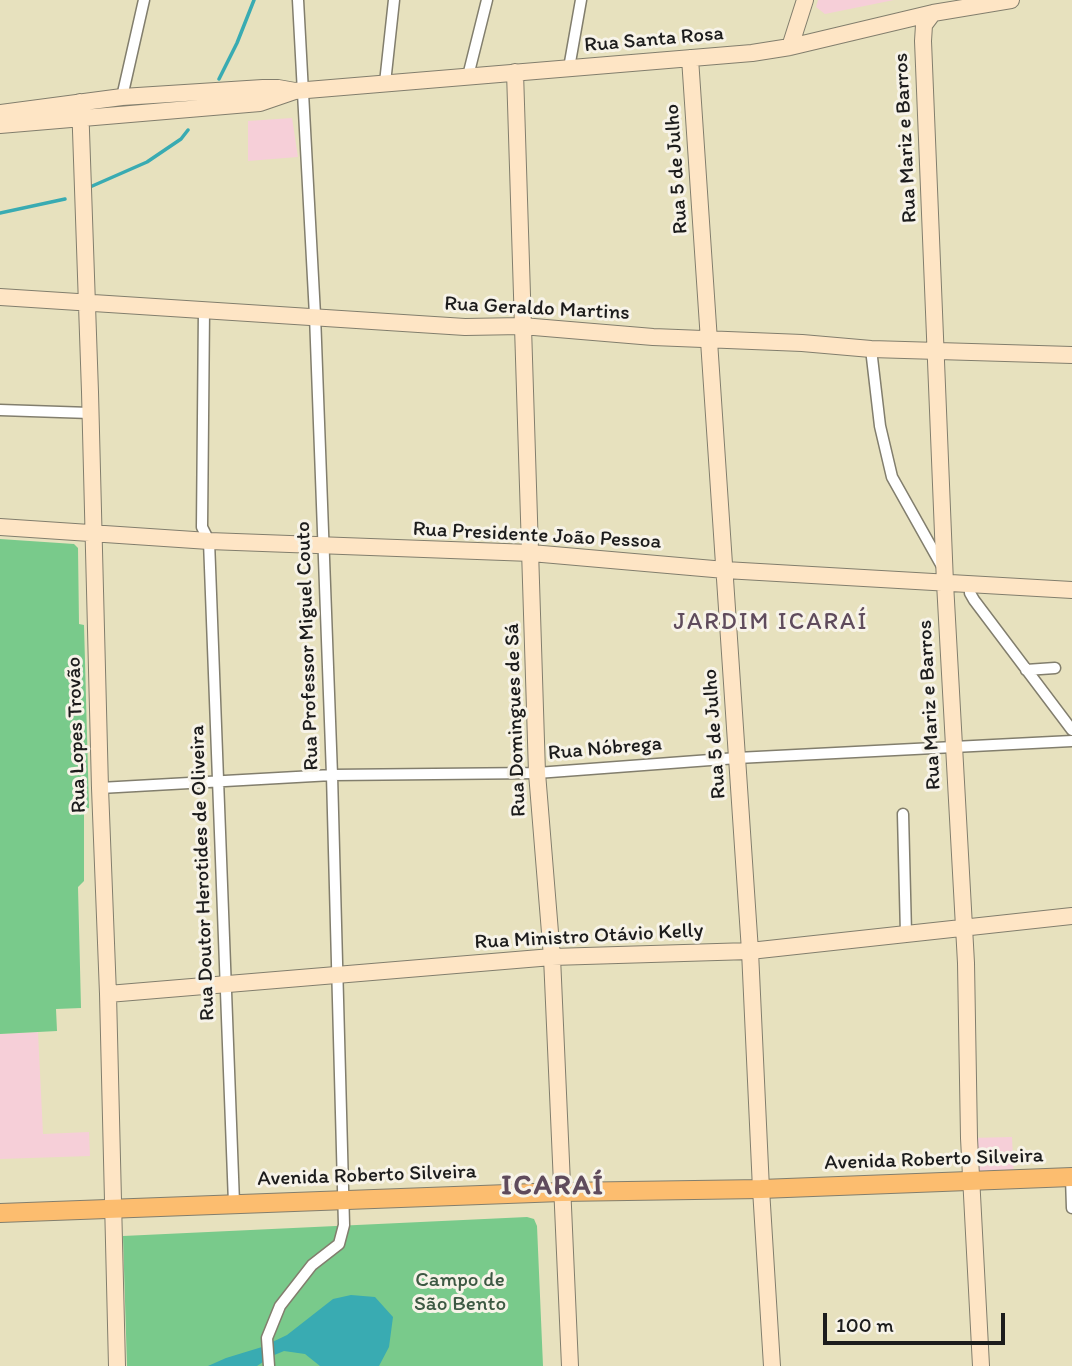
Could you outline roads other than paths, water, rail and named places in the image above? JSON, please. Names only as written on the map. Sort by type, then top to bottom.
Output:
[{"type":"main road","name":"Avenida Roberto Silveira","points":[[0,1213],[561,1192],[761,1189],[1072,1177]]},
{"type":"street","points":[[122,97],[144,0]]},
{"type":"street","name":"Rua Professor Miguel Couto","points":[[269,1366],[267,1338],[280,1306],[312,1265],[339,1244],[343,1237],[338,975],[324,547],[314,316],[298,91],[298,0]]},
{"type":"street","points":[[385,83],[394,0]]},
{"type":"street","points":[[468,76],[488,0]]},
{"type":"street","points":[[569,68],[582,0]]},
{"type":"street","points":[[790,47],[805,0]]},
{"type":"street","name":"Rua Santa Rosa","points":[[0,113],[80,119],[260,103],[298,91],[790,47],[933,13],[1010,0]]},
{"type":"street","name":"Rua Mariz e Barros","points":[[933,13],[924,24],[923,41],[945,577],[966,963],[981,1366]]},
{"type":"street","name":"Rua Mariz e Barros","points":[[895,23],[913,29],[923,41]]},
{"type":"street","name":"Rua 5 de Julho","points":[[690,58],[750,951],[772,1366]]},
{"type":"street","name":"Rua Domingues de Sá","points":[[515,72],[537,773],[552,957],[570,1366]]},
{"type":"street","name":"Rua Santa Rosa","points":[[0,125],[18,116],[80,102],[122,97],[263,88],[298,91]]},
{"type":"street","name":"Rua Lopes Trovão","points":[[80,102],[117,1366]]},
{"type":"street","name":"Rua Geraldo Martins","points":[[0,297],[465,327],[522,326],[871,349],[1072,355]]},
{"type":"street","name":"Rua Doutor Herotides de Oliveira","points":[[204,309],[202,527],[209,541],[234,1203]]},
{"type":"street","points":[[871,349],[880,426],[892,477],[945,577]]},
{"type":"street","points":[[0,410],[90,413]]},
{"type":"street","name":"Rua Presidente João Pessoa","points":[[0,527],[324,547],[531,553],[725,570],[945,577],[970,584],[1072,590]]},
{"type":"street","points":[[970,584],[970,593],[974,600],[1072,730]]},
{"type":"street","points":[[1026,670],[1055,668]]},
{"type":"street","name":"Rua Nóbrega","points":[[100,788],[332,775],[537,773],[737,758],[1072,741]]},
{"type":"street","points":[[903,814],[906,934]]},
{"type":"street","name":"Rua Ministro Otávio Kelly","points":[[108,995],[552,957],[750,951],[1072,916]]},
{"type":"street","points":[[1072,1177],[1072,1208]]},
{"type":"water","points":[[351,1295],[375,1297],[393,1317],[389,1347],[379,1366],[320,1366],[305,1354],[284,1351],[257,1366],[208,1366],[287,1335],[333,1299]]},
{"type":"waterway","points":[[219,79],[254,0]]},
{"type":"waterway","points":[[90,187],[147,162],[181,139],[188,130]]},
{"type":"waterway","points":[[0,213],[65,199]]},
{"type":"district","name":"JARDIM ICARAÍ","points":[[771,623]]},
{"type":"district","name":"ICARAÍ","points":[[553,1187]]},
{"type":"park label","name":"Campo de São Bento","points":[[460,1293]]}]
